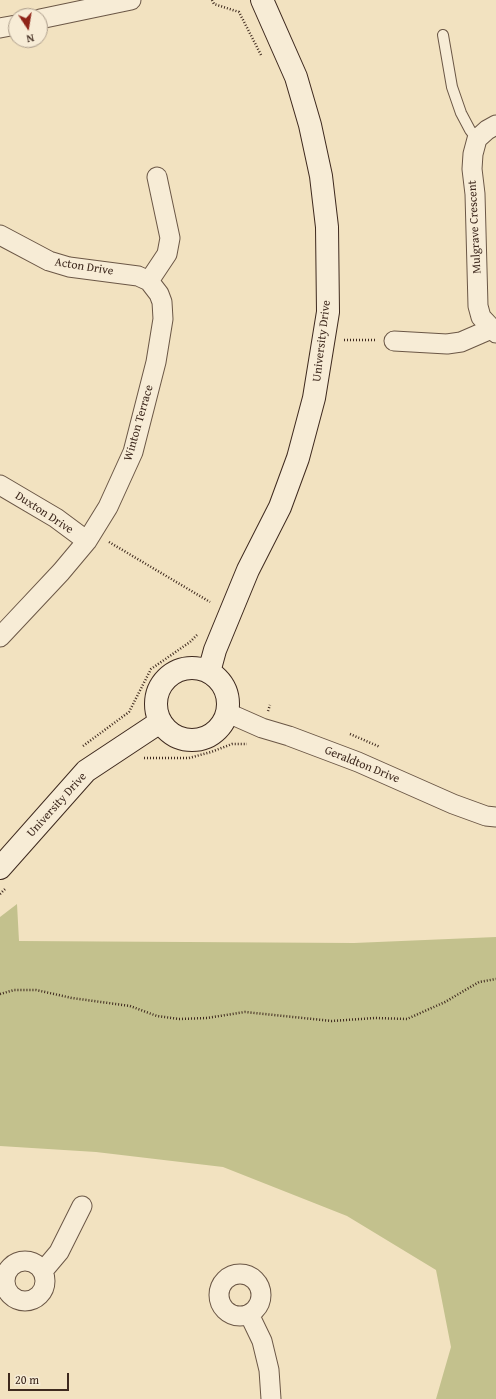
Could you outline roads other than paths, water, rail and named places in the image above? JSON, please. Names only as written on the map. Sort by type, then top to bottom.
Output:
[{"type":"street","points":[[48,17],[131,0]]},
{"type":"street","name":"University Drive","points":[[209,672],[215,650],[248,570],[280,506],[298,458],[314,398],[328,312],[327,227],[321,176],[310,125],[296,77],[262,0]]},
{"type":"street","points":[[477,139],[487,130],[496,125]]},
{"type":"street","name":"Mulgrave Crescent","points":[[477,139],[473,154],[472,169],[475,194],[478,306],[481,317],[494,331]]},
{"type":"street","points":[[149,282],[168,254],[170,238],[157,177]]},
{"type":"street","name":"Acton Drive","points":[[0,235],[49,262],[69,267],[138,276],[149,282]]},
{"type":"street","name":"Winton Terrace","points":[[0,637],[61,572],[90,537],[108,507],[133,452],[156,362],[162,319],[162,302],[159,294],[149,282]]},
{"type":"street","points":[[394,341],[447,344],[461,342],[494,331]]},
{"type":"street","name":"Duxton Drive","points":[[0,485],[90,537]]},
{"type":"street","points":[[187,668],[198,668],[209,672],[219,679],[226,689],[229,701],[228,713],[222,724],[214,733],[203,739],[190,740],[178,738],[168,731],[160,722],[156,711],[156,699],[159,688],[166,679],[176,672],[187,668]]},
{"type":"street","name":"Geraldton Drive","points":[[228,713],[262,728],[290,736],[358,762],[453,804],[486,816],[496,817]]},
{"type":"street","name":"University Drive","points":[[4,878],[86,771],[160,722]]},
{"type":"street","points":[[43,1271],[59,1252],[82,1206]]},
{"type":"street","points":[[20,1261],[33,1262],[43,1271],[45,1278],[43,1290],[39,1296],[27,1301],[20,1300],[9,1293],[3,1274],[14,1264],[20,1261]]},
{"type":"street","points":[[249,1314],[262,1341],[269,1370],[271,1399]]},
{"type":"lane","points":[[443,35],[452,87],[456,100],[470,130],[477,139]]}]
